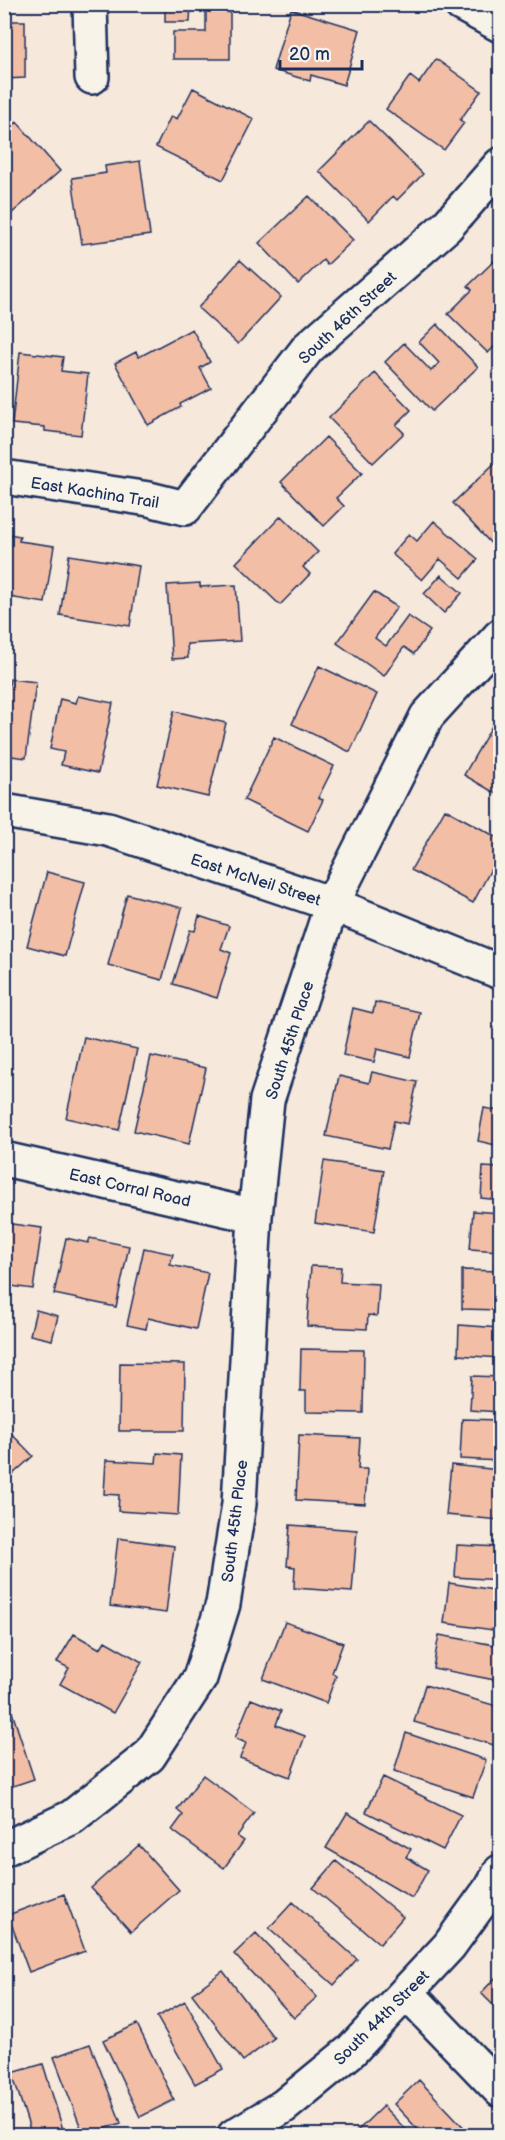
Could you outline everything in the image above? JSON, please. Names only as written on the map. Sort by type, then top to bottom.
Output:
[{"type":"street","points":[[90,4],[92,77]]},
{"type":"street","points":[[461,4],[501,25]]},
{"type":"street","name":"South 46th Street","points":[[185,508],[308,348],[447,226],[501,165]]},
{"type":"street","name":"East Kachina Trail","points":[[4,477],[149,499],[185,508]]},
{"type":"street","name":"South 45th Place","points":[[4,1849],[72,1817],[149,1756],[200,1678],[224,1604],[239,1504],[255,1216],[267,1101],[332,904],[427,716],[501,636]]},
{"type":"street","name":"East McNeil Street","points":[[4,811],[108,829],[332,904],[501,972]]},
{"type":"street","name":"East Corral Road","points":[[4,1159],[255,1216]]},
{"type":"street","name":"South 44th Street","points":[[234,2136],[284,2106],[351,2051],[449,1946],[501,1872]]},
{"type":"street","points":[[407,1993],[501,2090]]},
{"type":"building","points":[[165,4],[191,4],[190,22],[165,22]]},
{"type":"building","points":[[206,4],[230,4],[230,59],[173,59],[173,32],[206,32]]},
{"type":"building","points":[[291,9],[360,30],[344,85],[311,75],[310,81],[273,70]]},
{"type":"building","points":[[4,21],[25,21],[25,78],[4,79]]},
{"type":"building","points":[[436,59],[481,91],[460,120],[464,123],[444,150],[386,109],[410,76],[419,83]]},
{"type":"building","points":[[193,88],[254,119],[223,180],[156,147],[171,116],[177,119]]},
{"type":"building","points":[[369,121],[423,174],[397,200],[393,196],[369,221],[319,171]]},
{"type":"building","points":[[17,122],[60,171],[4,220],[4,134]]},
{"type":"building","points":[[140,161],[150,235],[82,244],[72,178],[106,173],[105,166]]},
{"type":"building","points":[[309,196],[353,240],[327,265],[323,260],[298,284],[259,243]]},
{"type":"building","points":[[240,260],[281,297],[238,344],[198,308]]},
{"type":"building","points":[[494,261],[500,267],[500,341],[488,353],[448,314],[472,290],[468,286]]},
{"type":"building","points":[[437,324],[478,367],[432,411],[385,362],[404,343],[431,371],[439,363],[419,342]]},
{"type":"building","points":[[192,329],[210,362],[200,368],[211,388],[180,404],[181,407],[148,425],[115,363],[136,352],[139,357]]},
{"type":"building","points":[[20,352],[63,357],[61,371],[88,374],[81,435],[45,431],[45,427],[12,424]]},
{"type":"building","points":[[375,373],[411,410],[396,425],[404,433],[373,463],[329,418]]},
{"type":"building","points":[[326,437],[362,473],[336,498],[344,506],[324,526],[281,482]]},
{"type":"building","points":[[500,458],[500,553],[453,503]]},
{"type":"building","points":[[281,516],[318,552],[303,567],[310,574],[280,605],[236,563]]},
{"type":"building","points":[[434,521],[478,559],[462,578],[440,559],[422,580],[392,554],[409,534],[417,541]]},
{"type":"building","points":[[4,533],[20,536],[19,541],[54,546],[45,603],[9,597],[7,609],[4,609]]},
{"type":"building","points":[[69,555],[139,566],[130,626],[60,615]]},
{"type":"building","points":[[441,575],[462,593],[444,613],[424,594]]},
{"type":"building","points":[[200,583],[200,587],[236,585],[240,641],[187,644],[188,658],[172,659],[167,585]]},
{"type":"building","points":[[374,592],[397,607],[375,638],[386,646],[408,616],[430,631],[414,654],[404,647],[384,676],[337,643]]},
{"type":"building","points":[[319,666],[377,694],[350,752],[292,724]]},
{"type":"building","points":[[10,679],[36,682],[26,758],[4,755],[4,690],[8,691]]},
{"type":"building","points":[[78,696],[113,703],[98,773],[61,765],[64,752],[50,749],[60,699],[76,703]]},
{"type":"building","points":[[174,711],[226,723],[208,797],[157,785]]},
{"type":"building","points":[[496,719],[500,721],[500,796],[464,775]]},
{"type":"building","points":[[274,737],[334,766],[318,798],[323,800],[308,831],[244,800]]},
{"type":"building","points":[[445,809],[500,839],[500,852],[473,903],[411,870]]},
{"type":"building","points":[[47,872],[85,882],[65,956],[27,946]]},
{"type":"building","points":[[127,894],[182,908],[162,980],[108,965]]},
{"type":"building","points":[[199,916],[229,926],[221,949],[231,953],[217,998],[173,984],[190,930],[195,931]]},
{"type":"building","points":[[375,1002],[420,1012],[410,1057],[377,1049],[374,1062],[343,1055],[353,1008],[373,1013]]},
{"type":"building","points":[[84,1037],[137,1049],[119,1130],[66,1118]]},
{"type":"building","points":[[151,1056],[206,1068],[189,1144],[134,1131]]},
{"type":"building","points":[[500,1067],[500,1090],[495,1088]]},
{"type":"building","points":[[372,1072],[417,1082],[408,1124],[394,1121],[388,1149],[326,1136],[339,1076],[369,1083]]},
{"type":"building","points":[[484,1108],[500,1111],[500,1146],[478,1141]]},
{"type":"building","points":[[324,1161],[384,1170],[374,1232],[315,1223]]},
{"type":"building","points":[[483,1167],[500,1168],[500,1200],[481,1198]]},
{"type":"building","points":[[473,1211],[500,1213],[500,1251],[470,1249]]},
{"type":"building","points":[[4,1223],[42,1228],[33,1289],[4,1285]]},
{"type":"building","points":[[66,1238],[88,1243],[90,1238],[129,1246],[116,1307],[54,1294]]},
{"type":"building","points":[[144,1248],[173,1254],[170,1265],[208,1273],[196,1329],[148,1318],[146,1329],[127,1325]]},
{"type":"building","points":[[311,1266],[341,1267],[340,1282],[379,1284],[377,1316],[368,1315],[367,1329],[307,1326]]},
{"type":"building","points":[[462,1270],[500,1271],[500,1310],[462,1309]]},
{"type":"building","points":[[36,1310],[58,1316],[52,1340],[30,1335]]},
{"type":"building","points":[[459,1325],[500,1328],[500,1358],[458,1355]]},
{"type":"building","points":[[301,1349],[364,1350],[363,1413],[306,1412],[306,1391],[300,1391]]},
{"type":"building","points":[[120,1363],[185,1364],[184,1431],[119,1431]]},
{"type":"building","points":[[472,1376],[500,1377],[500,1412],[470,1410]]},
{"type":"building","points":[[462,1419],[500,1420],[500,1461],[460,1459]]},
{"type":"building","points":[[4,1426],[33,1456],[4,1482]]},
{"type":"building","points":[[299,1435],[360,1438],[358,1469],[367,1469],[365,1504],[296,1500]]},
{"type":"building","points":[[157,1453],[181,1455],[178,1515],[118,1511],[119,1495],[104,1494],[106,1460],[156,1463]]},
{"type":"building","points":[[451,1465],[500,1470],[500,1520],[446,1515]]},
{"type":"building","points":[[290,1525],[357,1530],[352,1592],[294,1588],[295,1567],[287,1566]]},
{"type":"building","points":[[118,1538],[174,1546],[166,1613],[110,1606]]},
{"type":"building","points":[[457,1545],[500,1547],[500,1580],[455,1577]]},
{"type":"building","points":[[449,1583],[500,1591],[500,1631],[444,1623]]},
{"type":"building","points":[[285,1622],[343,1643],[332,1673],[336,1676],[326,1703],[263,1679]]},
{"type":"building","points":[[74,1634],[100,1649],[105,1641],[142,1662],[113,1713],[60,1684],[69,1668],[57,1662]]},
{"type":"building","points":[[439,1635],[500,1646],[500,1681],[433,1668]]},
{"type":"building","points":[[425,1685],[500,1707],[500,1725],[494,1745],[414,1722]]},
{"type":"building","points":[[251,1699],[281,1711],[276,1725],[305,1736],[290,1777],[240,1758],[246,1743],[235,1738]]},
{"type":"building","points":[[12,1712],[34,1779],[4,1789],[4,1715]]},
{"type":"building","points":[[406,1733],[486,1760],[473,1797],[394,1771]]},
{"type":"building","points":[[203,1775],[254,1813],[237,1836],[244,1841],[224,1868],[172,1830],[183,1815],[177,1810]]},
{"type":"building","points":[[383,1777],[461,1815],[443,1850],[366,1812]]},
{"type":"building","points":[[347,1813],[411,1849],[406,1857],[428,1870],[412,1898],[326,1848]]},
{"type":"building","points":[[139,1845],[179,1890],[131,1932],[91,1888]]},
{"type":"building","points":[[336,1861],[403,1917],[380,1944],[313,1888]]},
{"type":"building","points":[[64,1894],[85,1951],[29,1972],[8,1915]]},
{"type":"building","points":[[293,1902],[357,1959],[334,1985],[269,1928]]},
{"type":"building","points":[[256,1933],[317,1997],[294,2018],[234,1954]]},
{"type":"building","points":[[223,1971],[274,2038],[243,2061],[192,1994]]},
{"type":"building","points":[[500,1973],[500,2012],[481,1993]]},
{"type":"building","points":[[185,2001],[223,2069],[195,2084],[157,2017]]},
{"type":"building","points":[[137,2024],[174,2100],[140,2117],[103,2040]]},
{"type":"building","points":[[90,2044],[121,2123],[84,2136],[54,2057]]},
{"type":"building","points":[[43,2064],[65,2136],[32,2136],[12,2073]]},
{"type":"building","points":[[419,2080],[472,2136],[424,2136],[394,2104]]},
{"type":"building","points":[[383,2106],[412,2136],[356,2136],[354,2134]]}]
